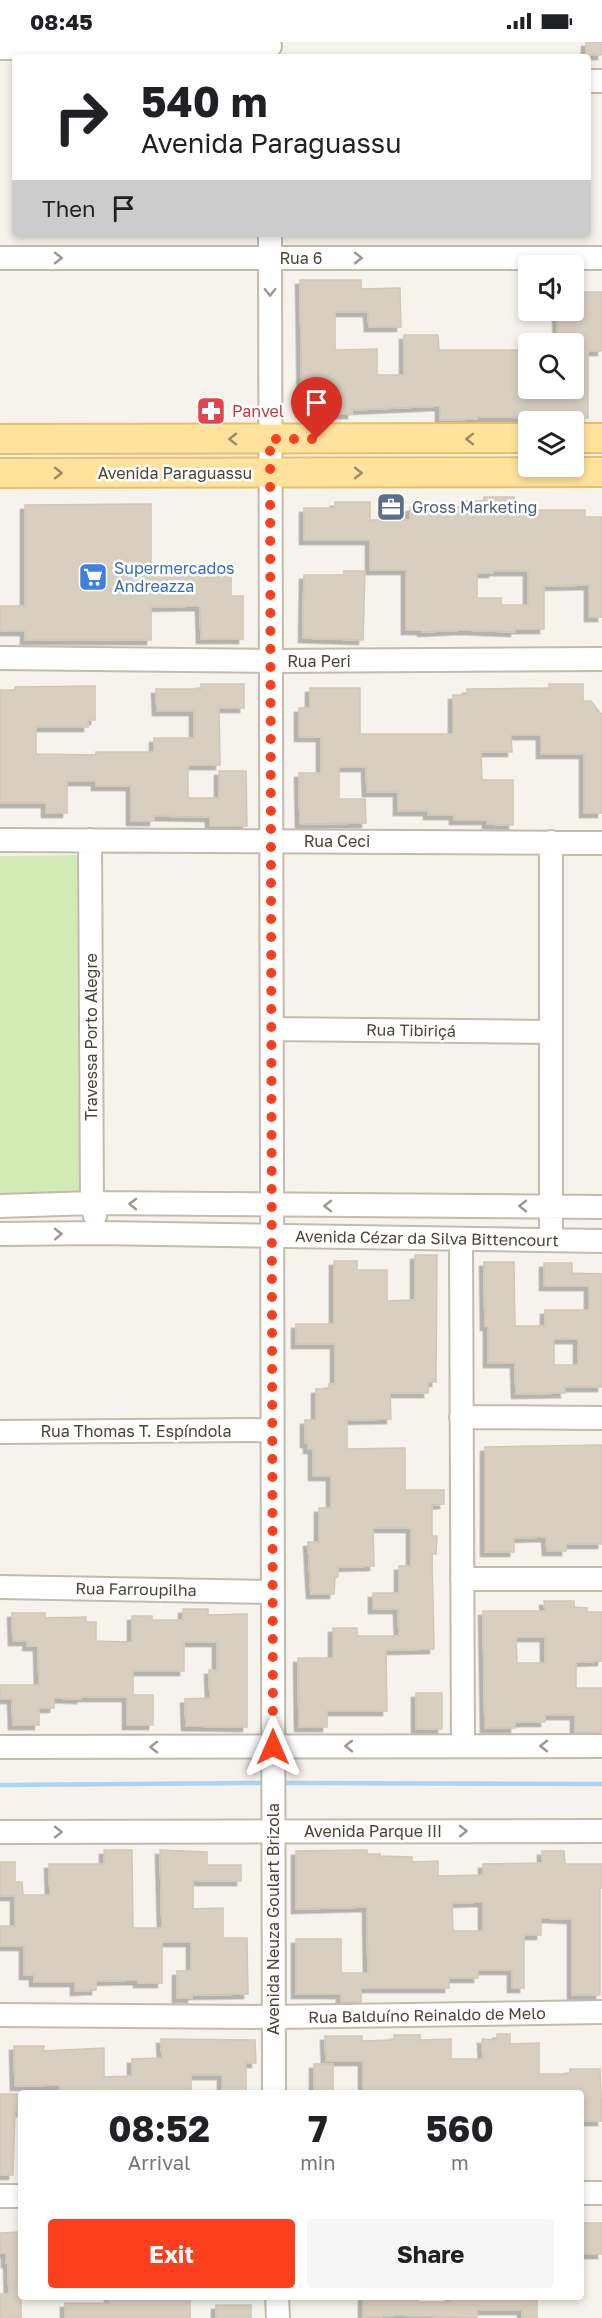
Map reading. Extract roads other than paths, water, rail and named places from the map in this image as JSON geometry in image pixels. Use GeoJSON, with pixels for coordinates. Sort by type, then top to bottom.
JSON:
{"type":"FeatureCollection","features":[{"type":"Feature","properties":{"kind":"main road","name":"Avenida Paraguassu"},"geometry":{"type":"LineString","coordinates":[[0,440],[518,438]]}},
{"type":"Feature","properties":{"kind":"main road"},"geometry":{"type":"LineString","coordinates":[[584,438],[602,438]]}},
{"type":"Feature","properties":{"kind":"main road","name":"Avenida Paraguassu"},"geometry":{"type":"LineString","coordinates":[[0,473],[518,470]]}},
{"type":"Feature","properties":{"kind":"main road","name":"Avenida Paraguassu"},"geometry":{"type":"LineString","coordinates":[[584,470],[602,472]]}},
{"type":"Feature","properties":{"kind":"street"},"geometry":{"type":"LineString","coordinates":[[0,48],[270,48]]}},
{"type":"Feature","properties":{"kind":"street","name":"Avenida Neuza Goulart Brizola"},"geometry":{"type":"LineString","coordinates":[[270,237],[274,2090]]}},
{"type":"Feature","properties":{"kind":"street","name":"Rua 6"},"geometry":{"type":"LineString","coordinates":[[0,258],[602,258]]}},
{"type":"Feature","properties":{"kind":"street","name":"Rua Peri"},"geometry":{"type":"LineString","coordinates":[[0,658],[271,661],[602,659]]}},
{"type":"Feature","properties":{"kind":"street","name":"Rua Ceci"},"geometry":{"type":"LineString","coordinates":[[0,840],[602,843]]}},
{"type":"Feature","properties":{"kind":"street","name":"Travessa Porto Alegre"},"geometry":{"type":"LineString","coordinates":[[90,840],[92,1203],[99,1233]]}},
{"type":"Feature","properties":{"kind":"street"},"geometry":{"type":"LineString","coordinates":[[551,842],[551,1240]]}},
{"type":"Feature","properties":{"kind":"street","name":"Rua Tibiriçá"},"geometry":{"type":"LineString","coordinates":[[272,1029],[551,1032]]}},
{"type":"Feature","properties":{"kind":"street","name":"Avenida Cézar da Silva Bittencourt"},"geometry":{"type":"LineString","coordinates":[[0,1206],[92,1203],[602,1206]]}},
{"type":"Feature","properties":{"kind":"street","name":"Avenida Cézar da Silva Bittencourt"},"geometry":{"type":"LineString","coordinates":[[0,1234],[272,1235],[602,1241]]}},
{"type":"Feature","properties":{"kind":"street"},"geometry":{"type":"LineString","coordinates":[[461,1240],[463,1746]]}},
{"type":"Feature","properties":{"kind":"street"},"geometry":{"type":"LineString","coordinates":[[461,1417],[602,1418]]}},
{"type":"Feature","properties":{"kind":"street","name":"Rua Thomas T. Espíndola"},"geometry":{"type":"LineString","coordinates":[[0,1432],[272,1430]]}},
{"type":"Feature","properties":{"kind":"street"},"geometry":{"type":"LineString","coordinates":[[462,1580],[602,1579]]}},
{"type":"Feature","properties":{"kind":"street","name":"Rua Farroupilha"},"geometry":{"type":"LineString","coordinates":[[0,1587],[273,1592]]}},
{"type":"Feature","properties":{"kind":"street"},"geometry":{"type":"LineString","coordinates":[[0,1747],[602,1746]]}},
{"type":"Feature","properties":{"kind":"street","name":"Avenida Parque III"},"geometry":{"type":"LineString","coordinates":[[0,1832],[602,1831]]}},
{"type":"Feature","properties":{"kind":"street","name":"Rua Balduíno Reinaldo de Melo"},"geometry":{"type":"LineString","coordinates":[[0,2015],[273,2017],[602,2013]]}},
{"type":"Feature","properties":{"kind":"street"},"geometry":{"type":"LineString","coordinates":[[584,2193],[602,2193]]}},
{"type":"Feature","properties":{"kind":"street"},"geometry":{"type":"LineString","coordinates":[[0,2196],[18,2196]]}},
{"type":"Feature","properties":{"kind":"street"},"geometry":{"type":"LineString","coordinates":[[277,2300],[278,2318]]}},
{"type":"Feature","properties":{"kind":"waterway"},"geometry":{"type":"LineString","coordinates":[[0,1785],[260,1783]]}},
{"type":"Feature","properties":{"kind":"waterway"},"geometry":{"type":"LineString","coordinates":[[286,1783],[602,1784]]}},
{"type":"Feature","properties":{"kind":"place","name":"Panvel"},"geometry":{"type":"Point","coordinates":[211,411]}},
{"type":"Feature","properties":{"kind":"place","name":"Gross Marketing"},"geometry":{"type":"Point","coordinates":[391,507]}},
{"type":"Feature","properties":{"kind":"place","name":"Supermercados Andreazza"},"geometry":{"type":"Point","coordinates":[93,577]}}]}
